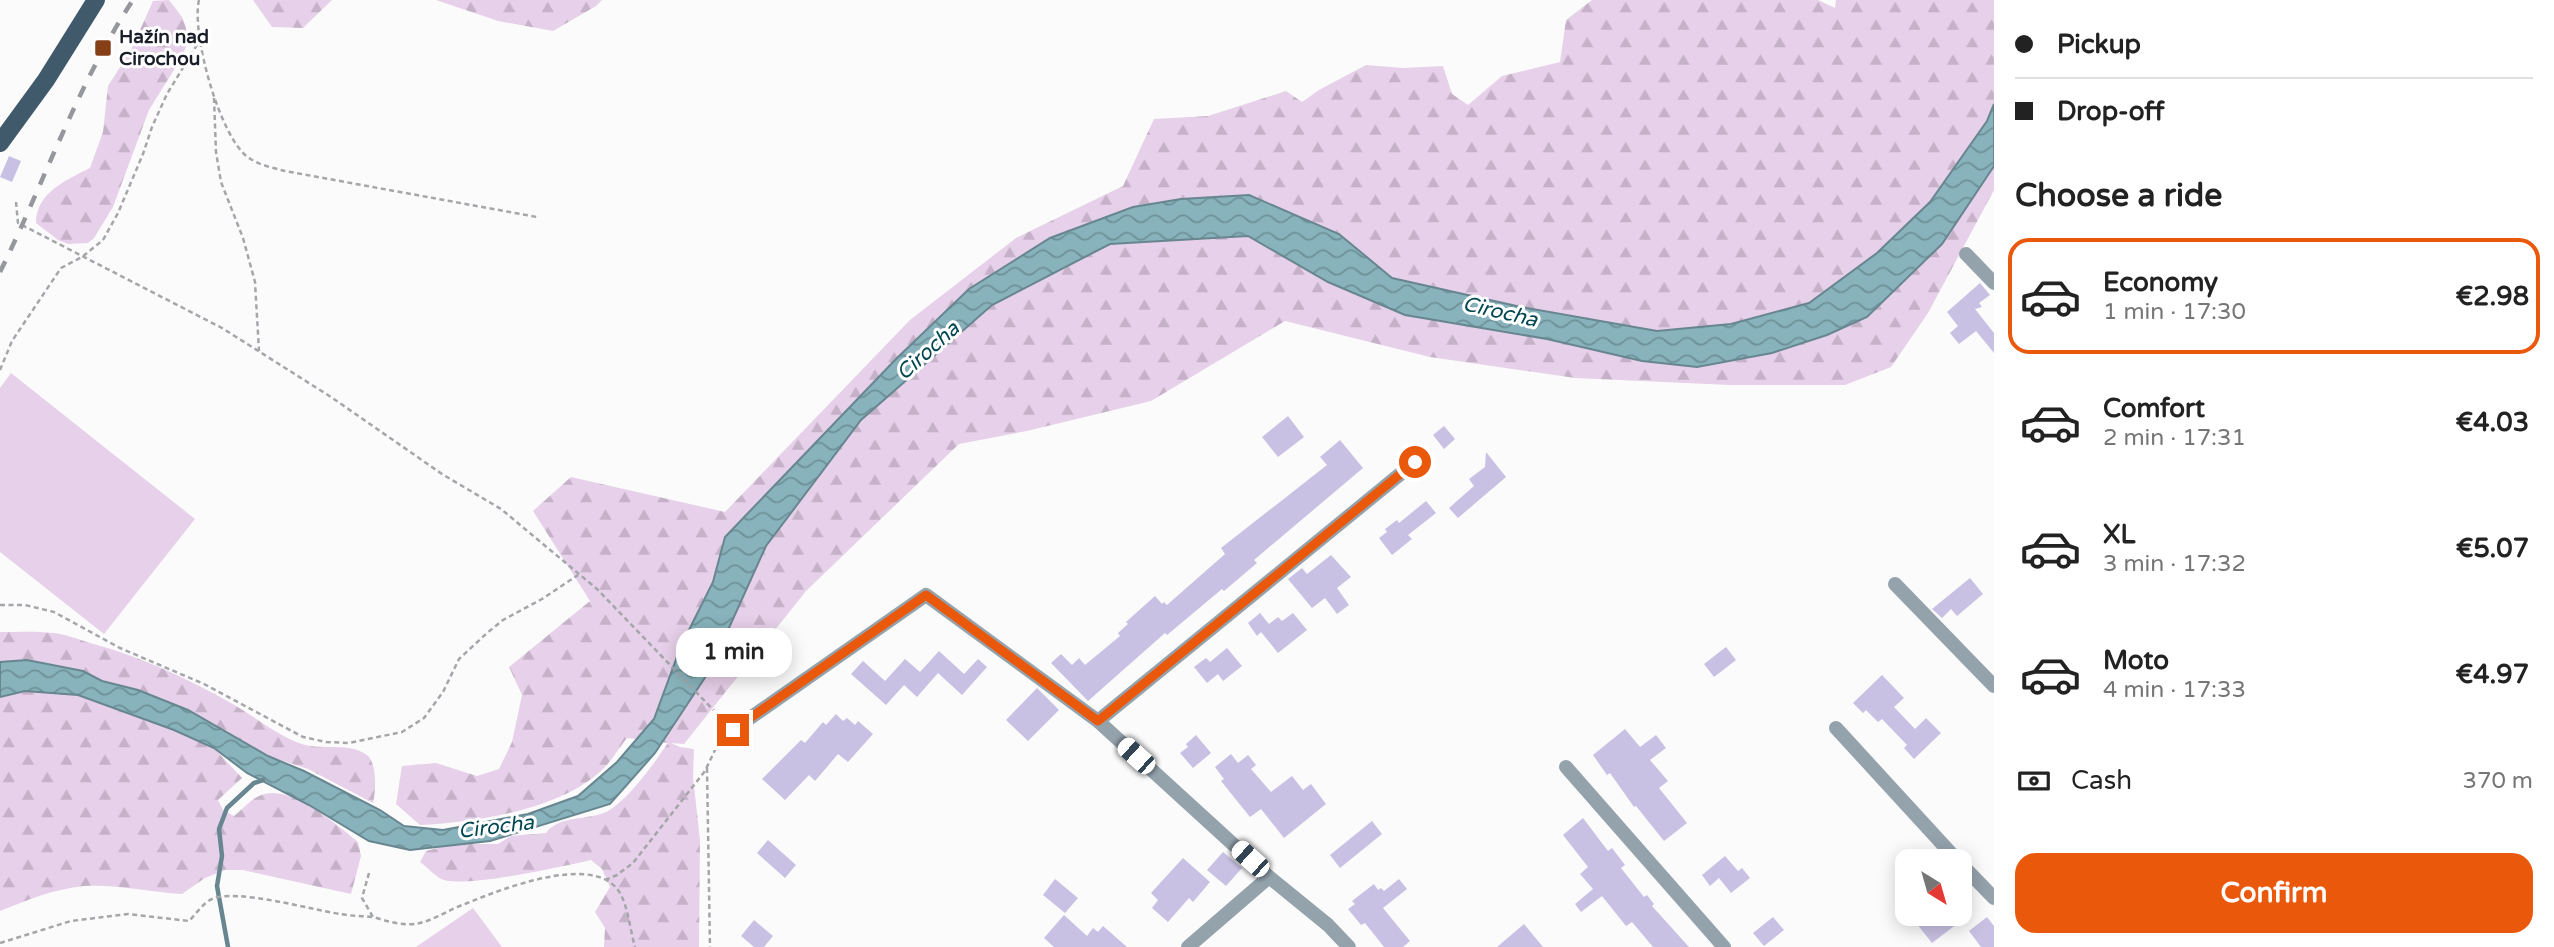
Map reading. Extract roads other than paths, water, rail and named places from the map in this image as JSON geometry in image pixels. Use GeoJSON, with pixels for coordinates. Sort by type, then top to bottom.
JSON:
{"type":"FeatureCollection","features":[{"type":"Feature","properties":{"kind":"main road"},"geometry":{"type":"LineString","coordinates":[[0,143],[46,80],[96,0]]}},
{"type":"Feature","properties":{"kind":"street"},"geometry":{"type":"LineString","coordinates":[[1966,254],[1994,283]]}},
{"type":"Feature","properties":{"kind":"street"},"geometry":{"type":"LineString","coordinates":[[1098,721],[1415,462]]}},
{"type":"Feature","properties":{"kind":"street"},"geometry":{"type":"LineString","coordinates":[[1895,584],[1994,685]]}},
{"type":"Feature","properties":{"kind":"street"},"geometry":{"type":"LineString","coordinates":[[733,730],[926,595],[1098,721],[1269,877],[1328,925],[1349,947]]}},
{"type":"Feature","properties":{"kind":"street"},"geometry":{"type":"LineString","coordinates":[[1836,728],[1947,849]]}},
{"type":"Feature","properties":{"kind":"street"},"geometry":{"type":"LineString","coordinates":[[1566,767],[1724,947]]}},
{"type":"Feature","properties":{"kind":"street"},"geometry":{"type":"LineString","coordinates":[[1972,875],[1994,898]]}},
{"type":"Feature","properties":{"kind":"street"},"geometry":{"type":"LineString","coordinates":[[1188,947],[1269,877]]}},
{"type":"Feature","properties":{"kind":"water","name":"Cirocha"},"geometry":{"type":"Polygon","coordinates":[[[1994,104],[1994,166],[1942,244],[1867,317],[1827,335],[1772,353],[1697,367],[1642,361],[1547,339],[1405,315],[1328,282],[1248,236],[1110,244],[992,305],[861,420],[766,546],[710,670],[655,753],[610,804],[490,841],[410,850],[369,841],[309,805],[247,773],[214,748],[174,730],[78,695],[25,691],[0,697],[0,662],[27,660],[83,671],[102,681],[138,690],[188,710],[268,756],[304,771],[380,810],[404,826],[443,830],[528,814],[578,796],[617,762],[654,719],[681,646],[713,582],[725,537],[896,359],[969,289],[1050,238],[1133,207],[1181,199],[1249,195],[1339,234],[1392,278],[1521,307],[1657,331],[1731,324],[1809,303],[1877,253],[1930,202],[1987,121],[1994,104]]]}},
{"type":"Feature","properties":{"kind":"waterway"},"geometry":{"type":"LineString","coordinates":[[228,947],[217,886],[222,856],[219,829],[227,808],[254,783],[263,780]]}},
{"type":"Feature","properties":{"kind":"railway"},"geometry":{"type":"LineString","coordinates":[[0,272],[78,99],[133,0]]}},
{"type":"Feature","properties":{"kind":"place","name":"Hažín nad Cirochou"},"geometry":{"type":"Point","coordinates":[103,48]}}]}
